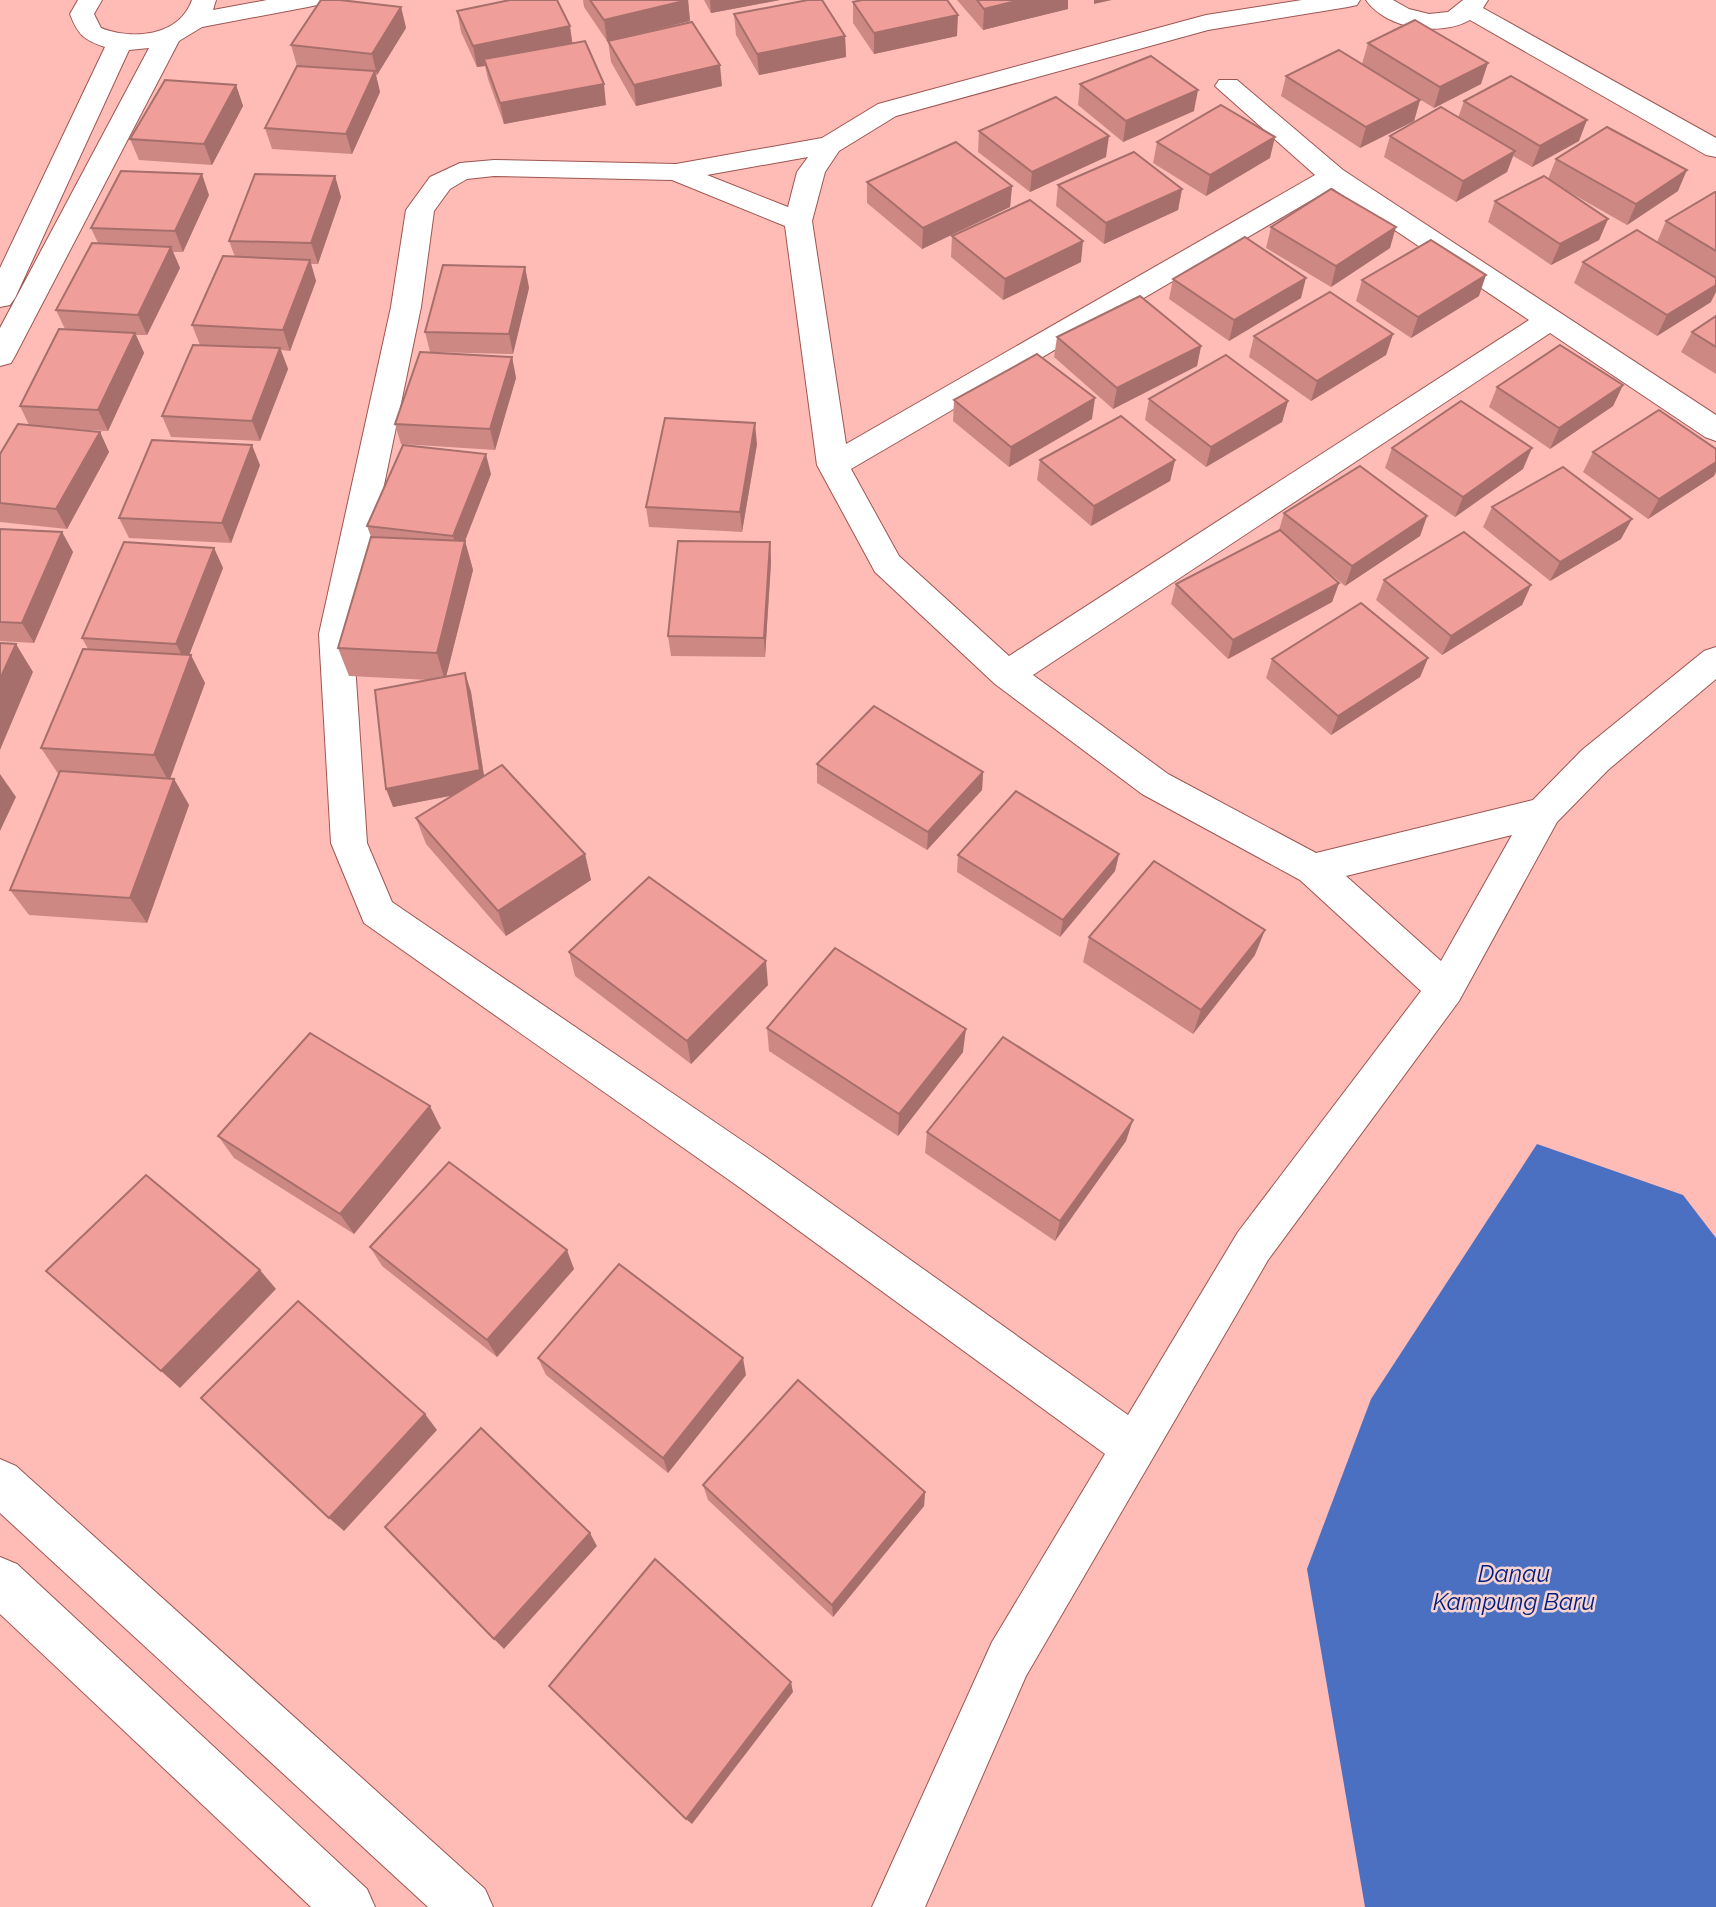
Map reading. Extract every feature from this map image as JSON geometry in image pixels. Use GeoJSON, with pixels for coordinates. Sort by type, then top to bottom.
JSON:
{"type":"FeatureCollection","features":[{"type":"Feature","properties":{"kind":"street"},"geometry":{"type":"LineString","coordinates":[[57,0],[86,7],[90,33],[120,43],[168,37]]}},
{"type":"Feature","properties":{"kind":"street"},"geometry":{"type":"LineString","coordinates":[[0,356],[168,37],[200,10],[308,0]]}},
{"type":"Feature","properties":{"kind":"street"},"geometry":{"type":"LineString","coordinates":[[1134,1447],[754,1173],[377,912],[349,843],[336,634],[406,307],[420,211],[440,183],[460,171],[494,168],[676,172],[830,145],[887,110],[901,106],[1206,23],[1348,0]]}},
{"type":"Feature","properties":{"kind":"street"},"geometry":{"type":"LineString","coordinates":[[1378,0],[1386,8],[1406,18],[1431,22],[1454,19],[1473,5],[1556,61],[1716,149]]}},
{"type":"Feature","properties":{"kind":"street"},"geometry":{"type":"LineString","coordinates":[[0,298],[120,43]]}},
{"type":"Feature","properties":{"kind":"street"},"geometry":{"type":"LineString","coordinates":[[1228,86],[1333,176],[1716,430]]}},
{"type":"Feature","properties":{"kind":"street"},"geometry":{"type":"LineString","coordinates":[[830,145],[811,172],[798,220],[833,464],[887,565],[1006,675],[1155,784],[1313,869],[1445,989]]}},
{"type":"Feature","properties":{"kind":"street"},"geometry":{"type":"LineString","coordinates":[[676,172],[798,220]]}},
{"type":"Feature","properties":{"kind":"street"},"geometry":{"type":"LineString","coordinates":[[833,464],[1333,176]]}},
{"type":"Feature","properties":{"kind":"street"},"geometry":{"type":"LineString","coordinates":[[1006,675],[1551,319]]}},
{"type":"Feature","properties":{"kind":"street"},"geometry":{"type":"LineString","coordinates":[[898,1907],[1009,1659],[1253,1245],[1445,989],[1544,812],[1595,760],[1716,660]]}},
{"type":"Feature","properties":{"kind":"street"},"geometry":{"type":"LineString","coordinates":[[1313,869],[1544,812]]}},
{"type":"Feature","properties":{"kind":"street"},"geometry":{"type":"LineString","coordinates":[[0,1482],[467,1907]]}},
{"type":"Feature","properties":{"kind":"street"},"geometry":{"type":"LineString","coordinates":[[0,1581],[349,1907]]}},
{"type":"Feature","properties":{"kind":"water","name":"Danau Kampung Baru"},"geometry":{"type":"Polygon","coordinates":[[[1537,1144],[1683,1195],[1716,1238],[1716,1907],[1365,1907],[1307,1569],[1371,1399],[1537,1144]]]}},
{"type":"Feature","properties":{"kind":"building"},"geometry":{"type":"Polygon","coordinates":[[[321,0],[401,7],[372,54],[291,45],[321,0]]]}},
{"type":"Feature","properties":{"kind":"building"},"geometry":{"type":"Polygon","coordinates":[[[510,0],[557,0],[570,26],[473,46],[457,11],[510,0]]]}},
{"type":"Feature","properties":{"kind":"building"},"geometry":{"type":"Polygon","coordinates":[[[590,0],[688,0],[604,20],[590,0]]]}},
{"type":"Feature","properties":{"kind":"building"},"geometry":{"type":"Polygon","coordinates":[[[808,0],[822,0],[845,36],[757,54],[734,14],[808,0]]]}},
{"type":"Feature","properties":{"kind":"building"},"geometry":{"type":"Polygon","coordinates":[[[947,0],[958,15],[874,33],[853,2],[947,0]]]}},
{"type":"Feature","properties":{"kind":"building"},"geometry":{"type":"Polygon","coordinates":[[[977,0],[1020,0],[984,9],[977,0]]]}},
{"type":"Feature","properties":{"kind":"building"},"geometry":{"type":"Polygon","coordinates":[[[1415,20],[1488,63],[1440,87],[1368,43],[1415,20]]]}},
{"type":"Feature","properties":{"kind":"building"},"geometry":{"type":"Polygon","coordinates":[[[692,22],[720,65],[634,85],[608,41],[692,22]]]}},
{"type":"Feature","properties":{"kind":"building"},"geometry":{"type":"Polygon","coordinates":[[[585,41],[604,84],[500,103],[484,59],[585,41]]]}},
{"type":"Feature","properties":{"kind":"building"},"geometry":{"type":"Polygon","coordinates":[[[1339,50],[1420,100],[1366,127],[1286,76],[1339,50]]]}},
{"type":"Feature","properties":{"kind":"building"},"geometry":{"type":"Polygon","coordinates":[[[1151,56],[1198,90],[1126,121],[1080,84],[1151,56]]]}},
{"type":"Feature","properties":{"kind":"building"},"geometry":{"type":"Polygon","coordinates":[[[297,66],[375,71],[346,134],[265,128],[297,66]]]}},
{"type":"Feature","properties":{"kind":"building"},"geometry":{"type":"Polygon","coordinates":[[[1511,76],[1587,120],[1540,146],[1464,101],[1511,76]]]}},
{"type":"Feature","properties":{"kind":"building"},"geometry":{"type":"Polygon","coordinates":[[[165,80],[236,85],[204,144],[130,139],[165,80]]]}},
{"type":"Feature","properties":{"kind":"building"},"geometry":{"type":"Polygon","coordinates":[[[1056,97],[1109,136],[1032,172],[979,131],[1056,97]]]}},
{"type":"Feature","properties":{"kind":"building"},"geometry":{"type":"Polygon","coordinates":[[[1221,105],[1275,137],[1210,175],[1157,142],[1221,105]]]}},
{"type":"Feature","properties":{"kind":"building"},"geometry":{"type":"Polygon","coordinates":[[[1441,107],[1515,151],[1463,181],[1390,136],[1441,107]]]}},
{"type":"Feature","properties":{"kind":"building"},"geometry":{"type":"Polygon","coordinates":[[[1607,127],[1687,170],[1636,204],[1556,159],[1607,127]]]}},
{"type":"Feature","properties":{"kind":"building"},"geometry":{"type":"Polygon","coordinates":[[[956,142],[1012,186],[923,228],[867,182],[956,142]]]}},
{"type":"Feature","properties":{"kind":"building"},"geometry":{"type":"Polygon","coordinates":[[[1134,152],[1182,189],[1106,223],[1058,185],[1134,152]]]}},
{"type":"Feature","properties":{"kind":"building"},"geometry":{"type":"Polygon","coordinates":[[[121,171],[202,174],[175,231],[91,228],[121,171]]]}},
{"type":"Feature","properties":{"kind":"building"},"geometry":{"type":"Polygon","coordinates":[[[255,174],[335,176],[311,243],[229,241],[255,174]]]}},
{"type":"Feature","properties":{"kind":"building"},"geometry":{"type":"Polygon","coordinates":[[[1544,176],[1608,219],[1560,244],[1495,201],[1544,176]]]}},
{"type":"Feature","properties":{"kind":"building"},"geometry":{"type":"Polygon","coordinates":[[[1331,189],[1396,227],[1336,266],[1271,227],[1331,189]]]}},
{"type":"Feature","properties":{"kind":"building"},"geometry":{"type":"Polygon","coordinates":[[[1716,192],[1716,251],[1666,221],[1716,192]]]}},
{"type":"Feature","properties":{"kind":"building"},"geometry":{"type":"Polygon","coordinates":[[[1030,200],[1083,241],[1005,279],[952,236],[1030,200]]]}},
{"type":"Feature","properties":{"kind":"building"},"geometry":{"type":"Polygon","coordinates":[[[1637,230],[1716,278],[1716,285],[1667,315],[1583,262],[1637,230]]]}},
{"type":"Feature","properties":{"kind":"building"},"geometry":{"type":"Polygon","coordinates":[[[1245,237],[1306,278],[1234,320],[1173,279],[1245,237]]]}},
{"type":"Feature","properties":{"kind":"building"},"geometry":{"type":"Polygon","coordinates":[[[1431,240],[1486,275],[1418,317],[1362,280],[1431,240]]]}},
{"type":"Feature","properties":{"kind":"building"},"geometry":{"type":"Polygon","coordinates":[[[92,243],[171,247],[138,315],[56,310],[92,243]]]}},
{"type":"Feature","properties":{"kind":"building"},"geometry":{"type":"Polygon","coordinates":[[[223,256],[310,260],[283,330],[192,325],[223,256]]]}},
{"type":"Feature","properties":{"kind":"building"},"geometry":{"type":"Polygon","coordinates":[[[443,265],[525,267],[509,334],[425,332],[443,265]]]}},
{"type":"Feature","properties":{"kind":"building"},"geometry":{"type":"Polygon","coordinates":[[[1330,292],[1393,334],[1317,381],[1254,336],[1330,292]]]}},
{"type":"Feature","properties":{"kind":"building"},"geometry":{"type":"Polygon","coordinates":[[[1140,296],[1201,346],[1117,388],[1057,337],[1140,296]]]}},
{"type":"Feature","properties":{"kind":"building"},"geometry":{"type":"Polygon","coordinates":[[[1716,316],[1716,347],[1692,332],[1716,316]]]}},
{"type":"Feature","properties":{"kind":"building"},"geometry":{"type":"Polygon","coordinates":[[[59,329],[135,333],[98,410],[20,406],[59,329]]]}},
{"type":"Feature","properties":{"kind":"building"},"geometry":{"type":"Polygon","coordinates":[[[193,345],[280,348],[252,421],[162,416],[193,345]]]}},
{"type":"Feature","properties":{"kind":"building"},"geometry":{"type":"Polygon","coordinates":[[[1560,345],[1623,385],[1559,428],[1497,387],[1560,345]]]}},
{"type":"Feature","properties":{"kind":"building"},"geometry":{"type":"Polygon","coordinates":[[[420,352],[512,357],[490,429],[395,424],[420,352]]]}},
{"type":"Feature","properties":{"kind":"building"},"geometry":{"type":"Polygon","coordinates":[[[1037,354],[1095,398],[1011,447],[954,400],[1037,354]]]}},
{"type":"Feature","properties":{"kind":"building"},"geometry":{"type":"Polygon","coordinates":[[[1226,355],[1288,401],[1211,447],[1149,399],[1226,355]]]}},
{"type":"Feature","properties":{"kind":"building"},"geometry":{"type":"Polygon","coordinates":[[[1461,401],[1532,448],[1463,497],[1392,448],[1461,401]]]}},
{"type":"Feature","properties":{"kind":"building"},"geometry":{"type":"Polygon","coordinates":[[[1659,410],[1716,449],[1716,462],[1659,499],[1593,452],[1659,410]]]}},
{"type":"Feature","properties":{"kind":"building"},"geometry":{"type":"Polygon","coordinates":[[[1121,416],[1175,460],[1094,506],[1040,460],[1121,416]]]}},
{"type":"Feature","properties":{"kind":"building"},"geometry":{"type":"Polygon","coordinates":[[[665,418],[755,423],[740,512],[646,507],[665,418]]]}},
{"type":"Feature","properties":{"kind":"building"},"geometry":{"type":"Polygon","coordinates":[[[18,424],[100,432],[56,509],[0,503],[0,454],[18,424]]]}},
{"type":"Feature","properties":{"kind":"building"},"geometry":{"type":"Polygon","coordinates":[[[152,440],[252,445],[222,523],[119,518],[152,440]]]}},
{"type":"Feature","properties":{"kind":"building"},"geometry":{"type":"Polygon","coordinates":[[[403,445],[486,454],[453,536],[367,526],[403,445]]]}},
{"type":"Feature","properties":{"kind":"building"},"geometry":{"type":"Polygon","coordinates":[[[1360,466],[1427,516],[1352,566],[1284,513],[1360,466]]]}},
{"type":"Feature","properties":{"kind":"building"},"geometry":{"type":"Polygon","coordinates":[[[1563,467],[1632,519],[1560,562],[1492,507],[1563,467]]]}},
{"type":"Feature","properties":{"kind":"building"},"geometry":{"type":"Polygon","coordinates":[[[0,529],[62,532],[22,623],[0,622],[0,529]]]}},
{"type":"Feature","properties":{"kind":"building"},"geometry":{"type":"Polygon","coordinates":[[[1280,530],[1339,583],[1233,640],[1176,584],[1280,530]]]}},
{"type":"Feature","properties":{"kind":"building"},"geometry":{"type":"Polygon","coordinates":[[[1464,532],[1531,585],[1451,636],[1384,580],[1464,532]]]}},
{"type":"Feature","properties":{"kind":"building"},"geometry":{"type":"Polygon","coordinates":[[[371,537],[465,541],[437,653],[338,648],[371,537]]]}},
{"type":"Feature","properties":{"kind":"building"},"geometry":{"type":"Polygon","coordinates":[[[678,541],[770,542],[764,638],[668,636],[678,541]]]}},
{"type":"Feature","properties":{"kind":"building"},"geometry":{"type":"Polygon","coordinates":[[[124,542],[214,548],[176,644],[82,638],[124,542]]]}},
{"type":"Feature","properties":{"kind":"building"},"geometry":{"type":"Polygon","coordinates":[[[1361,603],[1428,658],[1338,716],[1272,659],[1361,603]]]}},
{"type":"Feature","properties":{"kind":"building"},"geometry":{"type":"Polygon","coordinates":[[[0,643],[16,644],[0,679],[0,643]]]}},
{"type":"Feature","properties":{"kind":"building"},"geometry":{"type":"Polygon","coordinates":[[[83,649],[191,655],[154,755],[41,748],[83,649]]]}},
{"type":"Feature","properties":{"kind":"building"},"geometry":{"type":"Polygon","coordinates":[[[465,673],[480,770],[386,789],[375,690],[465,673]]]}},
{"type":"Feature","properties":{"kind":"building"},"geometry":{"type":"Polygon","coordinates":[[[874,706],[983,772],[928,832],[817,764],[874,706]]]}},
{"type":"Feature","properties":{"kind":"building"},"geometry":{"type":"Polygon","coordinates":[[[502,765],[585,854],[498,911],[416,818],[502,765]]]}},
{"type":"Feature","properties":{"kind":"building"},"geometry":{"type":"Polygon","coordinates":[[[60,771],[174,779],[130,898],[10,890],[60,771]]]}},
{"type":"Feature","properties":{"kind":"building"},"geometry":{"type":"Polygon","coordinates":[[[1016,791],[1119,854],[1063,920],[958,855],[1016,791]]]}},
{"type":"Feature","properties":{"kind":"building"},"geometry":{"type":"Polygon","coordinates":[[[1154,861],[1265,930],[1201,1010],[1089,937],[1154,861]]]}},
{"type":"Feature","properties":{"kind":"building"},"geometry":{"type":"Polygon","coordinates":[[[649,877],[766,961],[687,1041],[569,952],[649,877]]]}},
{"type":"Feature","properties":{"kind":"building"},"geometry":{"type":"Polygon","coordinates":[[[835,948],[966,1029],[899,1114],[767,1028],[835,948]]]}},
{"type":"Feature","properties":{"kind":"building"},"geometry":{"type":"Polygon","coordinates":[[[310,1033],[430,1106],[340,1214],[218,1136],[310,1033]]]}},
{"type":"Feature","properties":{"kind":"building"},"geometry":{"type":"Polygon","coordinates":[[[1003,1037],[1133,1120],[1060,1221],[927,1132],[1003,1037]]]}},
{"type":"Feature","properties":{"kind":"building"},"geometry":{"type":"Polygon","coordinates":[[[449,1162],[567,1250],[487,1340],[370,1247],[449,1162]]]}},
{"type":"Feature","properties":{"kind":"building"},"geometry":{"type":"Polygon","coordinates":[[[146,1175],[260,1270],[161,1371],[46,1271],[146,1175]]]}},
{"type":"Feature","properties":{"kind":"building"},"geometry":{"type":"Polygon","coordinates":[[[619,1264],[743,1358],[663,1458],[538,1358],[619,1264]]]}},
{"type":"Feature","properties":{"kind":"building"},"geometry":{"type":"Polygon","coordinates":[[[298,1301],[425,1414],[329,1518],[201,1398],[298,1301]]]}},
{"type":"Feature","properties":{"kind":"building"},"geometry":{"type":"Polygon","coordinates":[[[798,1380],[925,1492],[832,1605],[703,1485],[798,1380]]]}},
{"type":"Feature","properties":{"kind":"building"},"geometry":{"type":"Polygon","coordinates":[[[481,1428],[590,1533],[494,1639],[385,1527],[481,1428]]]}},
{"type":"Feature","properties":{"kind":"building"},"geometry":{"type":"Polygon","coordinates":[[[655,1559],[791,1682],[686,1819],[549,1686],[655,1559]]]}}]}
